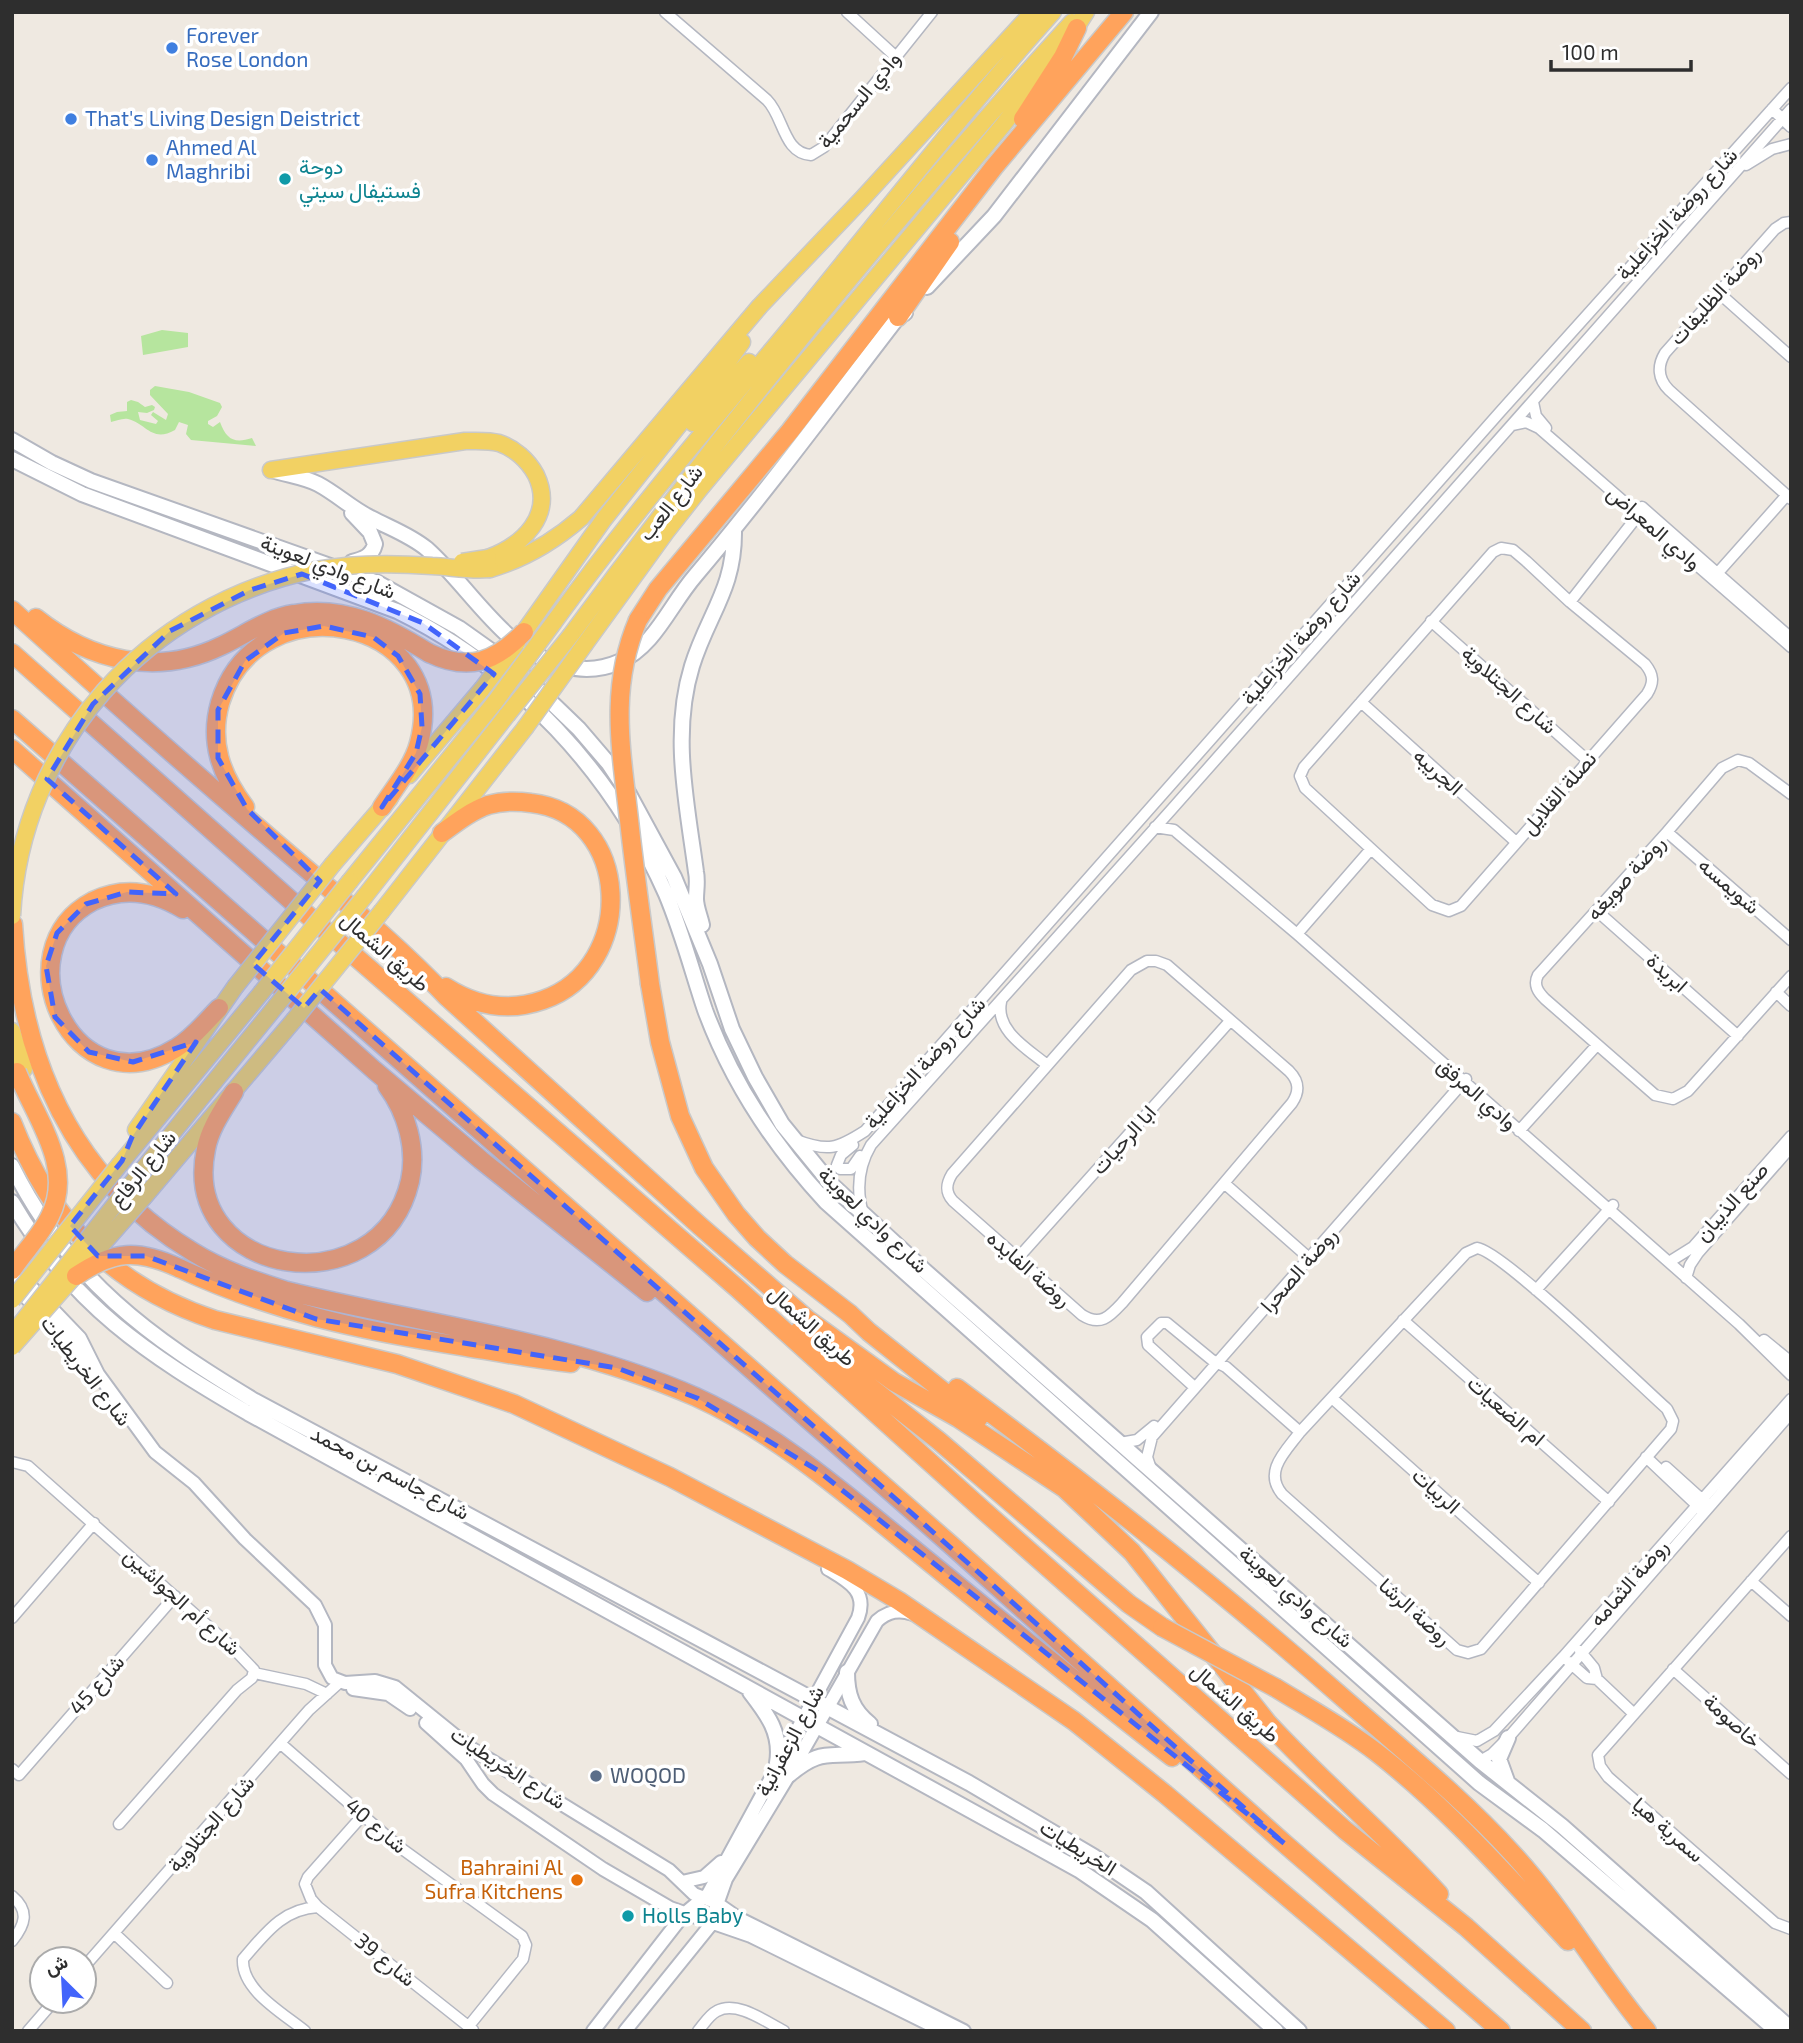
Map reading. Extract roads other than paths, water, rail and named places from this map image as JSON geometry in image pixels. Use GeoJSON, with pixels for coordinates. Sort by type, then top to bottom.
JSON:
{"type":"FeatureCollection","features":[{"type":"Feature","properties":{"kind":"highway"},"geometry":{"type":"LineString","coordinates":[[1124,12],[994,167],[850,355],[658,589],[638,620],[627,644],[622,665],[619,723],[650,984],[669,1080],[680,1116],[704,1168],[736,1214],[757,1238],[810,1284],[916,1357],[1036,1447],[1202,1578],[1405,1752],[1514,1855],[1647,2031]]}},
{"type":"Feature","properties":{"kind":"highway"},"geometry":{"type":"LineString","coordinates":[[994,167],[1063,57],[1081,17]]}},
{"type":"Feature","properties":{"kind":"highway"},"geometry":{"type":"LineString","coordinates":[[898,317],[1001,170],[1017,141]]}},
{"type":"Feature","properties":{"kind":"highway"},"geometry":{"type":"LineString","coordinates":[[12,600],[77,646],[97,654],[134,662],[156,663],[188,658],[223,645],[270,621],[293,614],[313,612],[339,613],[365,619],[394,631],[429,653],[455,663],[486,660],[507,648],[524,632]]}},
{"type":"Feature","properties":{"kind":"highway"},"geometry":{"type":"LineString","coordinates":[[12,610],[120,708],[423,972],[609,1144],[807,1319],[894,1382],[958,1418],[1070,1492]]}},
{"type":"Feature","properties":{"kind":"highway"},"geometry":{"type":"LineString","coordinates":[[277,844],[247,809],[228,781],[218,758],[216,734],[222,697],[236,671],[255,651],[284,633],[324,626],[357,630],[387,646],[409,670],[416,683],[422,707],[420,741],[411,762],[382,807]]}},
{"type":"Feature","properties":{"kind":"highway","name":"طريق الشمال"},"geometry":{"type":"LineString","coordinates":[[12,653],[296,905],[753,1303],[982,1510],[1345,1830],[1466,1927],[1582,2031]]}},
{"type":"Feature","properties":{"kind":"highway"},"geometry":{"type":"LineString","coordinates":[[12,719],[1501,2031]]}},
{"type":"Feature","properties":{"kind":"highway"},"geometry":{"type":"LineString","coordinates":[[12,749],[374,1070],[481,1160],[636,1284],[698,1323]]}},
{"type":"Feature","properties":{"kind":"highway"},"geometry":{"type":"LineString","coordinates":[[423,972],[476,1002],[506,1006],[537,1002],[565,990],[587,969],[603,944],[611,915],[610,888],[604,864],[591,838],[567,816],[538,804],[500,803],[475,811],[442,832]]}},
{"type":"Feature","properties":{"kind":"highway"},"geometry":{"type":"LineString","coordinates":[[213,927],[172,902],[154,895],[127,892],[100,897],[74,913],[57,933],[50,950],[46,981],[51,1006],[68,1035],[89,1052],[118,1061],[147,1060],[175,1049],[189,1039],[219,1008]]}},
{"type":"Feature","properties":{"kind":"highway"},"geometry":{"type":"LineString","coordinates":[[13,925],[17,976],[27,1029],[45,1081],[59,1111],[115,1189],[171,1237],[218,1265],[251,1280],[287,1291],[550,1348],[617,1368],[698,1398],[747,1423],[797,1455],[1100,1702],[1286,1844]]}},
{"type":"Feature","properties":{"kind":"highway"},"geometry":{"type":"LineString","coordinates":[[12,1268],[49,1219],[57,1199],[59,1180],[52,1151],[18,1067]]}},
{"type":"Feature","properties":{"kind":"highway"},"geometry":{"type":"LineString","coordinates":[[234,1093],[210,1135],[204,1159],[206,1190],[218,1219],[237,1240],[262,1255],[292,1264],[326,1262],[355,1252],[375,1239],[396,1214],[408,1188],[413,1162],[410,1135],[390,1091],[374,1070]]}},
{"type":"Feature","properties":{"kind":"highway"},"geometry":{"type":"LineString","coordinates":[[12,1122],[28,1159],[65,1221],[98,1256],[143,1289],[180,1308],[215,1320],[397,1364],[514,1404],[596,1441],[848,1570],[1074,1721],[1446,2031]]}},
{"type":"Feature","properties":{"kind":"highway"},"geometry":{"type":"LineString","coordinates":[[76,1276],[93,1265],[118,1255],[146,1256],[274,1307],[353,1327],[518,1356],[617,1368]]}},
{"type":"Feature","properties":{"kind":"highway"},"geometry":{"type":"LineString","coordinates":[[753,1303],[802,1333],[831,1355],[996,1488],[1129,1604],[1162,1626],[1276,1689],[1376,1752],[1420,1788],[1476,1843],[1616,1992]]}},
{"type":"Feature","properties":{"kind":"highway"},"geometry":{"type":"LineString","coordinates":[[850,1314],[1070,1492],[1132,1552],[1274,1730],[1413,1866],[1466,1927]]}},
{"type":"Feature","properties":{"kind":"main road"},"geometry":{"type":"LineString","coordinates":[[13,925],[15,887],[27,830],[52,767],[93,704],[149,646],[205,610],[276,580],[315,570],[355,565],[439,566],[473,571],[534,552],[558,538],[581,518],[760,306],[1033,12]]}},
{"type":"Feature","properties":{"kind":"main road","name":"شارع العب"},"geometry":{"type":"LineString","coordinates":[[261,993],[495,702],[614,541],[942,140],[1054,12]]}},
{"type":"Feature","properties":{"kind":"main road"},"geometry":{"type":"LineString","coordinates":[[271,470],[315,482],[369,517],[410,537],[426,549],[492,619],[526,649],[558,664],[584,669],[616,664],[640,649],[659,627],[682,592],[734,530],[898,317],[909,310],[943,269],[994,216],[1151,12]]}},
{"type":"Feature","properties":{"kind":"main road"},"geometry":{"type":"LineString","coordinates":[[12,1347],[234,1093],[382,911],[525,727],[578,640],[1003,125],[1081,17]]}},
{"type":"Feature","properties":{"kind":"main road"},"geometry":{"type":"LineString","coordinates":[[121,1162],[132,1137],[219,1008],[333,864],[482,689],[597,527],[729,360],[760,306]]}},
{"type":"Feature","properties":{"kind":"main road"},"geometry":{"type":"LineString","coordinates":[[652,458],[668,449],[762,348],[806,309]]}},
{"type":"Feature","properties":{"kind":"main road","name":"شارع وادي لعوينة"},"geometry":{"type":"LineString","coordinates":[[12,440],[91,481],[378,583],[459,628],[524,676],[579,729],[609,764],[658,844],[710,964],[732,1029],[744,1055],[769,1104],[792,1138],[831,1184],[1480,1761],[1557,1821],[1791,2029]]}},
{"type":"Feature","properties":{"kind":"main road"},"geometry":{"type":"LineString","coordinates":[[271,470],[466,441],[498,443],[527,462],[542,491],[542,506],[538,518],[525,537],[489,564]]}},
{"type":"Feature","properties":{"kind":"main road","name":"شارع وادي لعوينة"},"geometry":{"type":"LineString","coordinates":[[12,459],[82,494],[397,611],[466,651],[544,714],[580,753],[614,800],[655,872],[683,939],[705,1009],[725,1058],[757,1116],[800,1174],[843,1219],[1496,1798],[1543,1830],[1777,2031]]}},
{"type":"Feature","properties":{"kind":"main road"},"geometry":{"type":"LineString","coordinates":[[326,563],[362,559],[371,554],[375,544],[365,526],[339,499]]}},
{"type":"Feature","properties":{"kind":"main road"},"geometry":{"type":"LineString","coordinates":[[710,964],[696,901],[697,874],[688,824],[682,726],[685,695],[693,664],[729,579],[734,530]]}},
{"type":"Feature","properties":{"kind":"main road","name":"شارع الرفاع"},"geometry":{"type":"LineString","coordinates":[[12,1335],[507,715],[578,640]]}},
{"type":"Feature","properties":{"kind":"main road","name":"شارع الرفاع"},"geometry":{"type":"LineString","coordinates":[[12,1300],[121,1162],[261,993]]}},
{"type":"Feature","properties":{"kind":"main road"},"geometry":{"type":"LineString","coordinates":[[12,1031],[18,1067],[59,1149],[66,1182],[61,1211],[56,1221],[12,1276]]}},
{"type":"Feature","properties":{"kind":"main road","name":"شارع جاسم بن محمد"},"geometry":{"type":"LineString","coordinates":[[12,1166],[41,1217],[78,1266],[136,1322],[186,1358],[255,1401],[827,1707]]}},
{"type":"Feature","properties":{"kind":"main road","name":"شارع جاسم بن محمد"},"geometry":{"type":"LineString","coordinates":[[12,1202],[42,1247],[78,1291],[121,1331],[172,1369],[817,1726]]}},
{"type":"Feature","properties":{"kind":"main road"},"geometry":{"type":"LineString","coordinates":[[1331,1651],[1348,1662],[1462,1757],[1480,1761]]}},
{"type":"Feature","properties":{"kind":"main road"},"geometry":{"type":"LineString","coordinates":[[847,1672],[848,1694],[856,1711],[896,1744]]}},
{"type":"Feature","properties":{"kind":"main road"},"geometry":{"type":"LineString","coordinates":[[748,1688],[776,1731],[777,1763]]}},
{"type":"Feature","properties":{"kind":"main road","name":"الخريطيات"},"geometry":{"type":"LineString","coordinates":[[827,1707],[1043,1825],[1128,1879],[1163,1906],[1299,2031]]}},
{"type":"Feature","properties":{"kind":"main road","name":"الخريطيات"},"geometry":{"type":"LineString","coordinates":[[817,1726],[1052,1854],[1116,1894],[1152,1920],[1276,2031]]}},
{"type":"Feature","properties":{"kind":"main road"},"geometry":{"type":"LineString","coordinates":[[1508,1738],[1499,1759],[1509,1785]]}},
{"type":"Feature","properties":{"kind":"main road"},"geometry":{"type":"LineString","coordinates":[[789,1775],[808,1760],[820,1755],[866,1753]]}},
{"type":"Feature","properties":{"kind":"street","name":"وادي السحمية"},"geometry":{"type":"LineString","coordinates":[[664,12],[767,100],[792,146],[804,155],[815,154],[824,147],[932,12]]}},
{"type":"Feature","properties":{"kind":"street"},"geometry":{"type":"LineString","coordinates":[[847,12],[895,56]]}},
{"type":"Feature","properties":{"kind":"street","name":"شارع روضة الخزاعلية"},"geometry":{"type":"LineString","coordinates":[[792,1138],[816,1147],[830,1148],[844,1144],[864,1131],[1500,412],[1791,88]]}},
{"type":"Feature","properties":{"kind":"street"},"geometry":{"type":"LineString","coordinates":[[1775,105],[1788,113],[1791,127]]}},
{"type":"Feature","properties":{"kind":"street","name":"شارع روضة الخزاعلية"},"geometry":{"type":"LineString","coordinates":[[863,1214],[859,1197],[860,1170],[877,1138],[1788,113]]}},
{"type":"Feature","properties":{"kind":"street"},"geometry":{"type":"LineString","coordinates":[[1734,173],[1766,152],[1791,144]]}},
{"type":"Feature","properties":{"kind":"street","name":"روضة الظليفات"},"geometry":{"type":"LineString","coordinates":[[1715,576],[1789,497],[1669,390],[1661,379],[1659,365],[1665,353],[1775,229],[1791,222]]}},
{"type":"Feature","properties":{"kind":"street"},"geometry":{"type":"LineString","coordinates":[[1719,293],[1791,357]]}},
{"type":"Feature","properties":{"kind":"street","name":"وادي المعراض"},"geometry":{"type":"LineString","coordinates":[[1533,402],[1536,416],[1543,425],[1715,576],[1791,647]]}},
{"type":"Feature","properties":{"kind":"street","name":"وادي المعراض"},"geometry":{"type":"LineString","coordinates":[[1513,425],[1521,421],[1535,425],[1642,511]]}},
{"type":"Feature","properties":{"kind":"street"},"geometry":{"type":"LineString","coordinates":[[1570,602],[1642,511]]}},
{"type":"Feature","properties":{"kind":"street","name":"نصلة القلايل"},"geometry":{"type":"LineString","coordinates":[[1505,548],[1513,550],[1570,602],[1645,664],[1653,678],[1647,694],[1461,906],[1449,911],[1432,905],[1305,788],[1300,776],[1304,767],[1493,552],[1505,548]]}},
{"type":"Feature","properties":{"kind":"street","name":"وادي المعراض"},"geometry":{"type":"LineString","coordinates":[[1715,576],[1791,638]]}},
{"type":"Feature","properties":{"kind":"street","name":"شارع الجتلاوية"},"geometry":{"type":"LineString","coordinates":[[1432,621],[1587,760]]}},
{"type":"Feature","properties":{"kind":"street","name":"الجريبه"},"geometry":{"type":"LineString","coordinates":[[1361,702],[1516,842]]}},
{"type":"Feature","properties":{"kind":"street","name":"روضة صويغه"},"geometry":{"type":"LineString","coordinates":[[1791,794],[1749,763],[1738,760],[1722,768],[1538,975],[1536,983],[1539,993],[1545,999],[1655,1095],[1673,1099],[1688,1091],[1791,976]]}},
{"type":"Feature","properties":{"kind":"street","name":"وادي المرفق"},"geometry":{"type":"LineString","coordinates":[[1172,809],[1179,828],[1672,1261],[1791,1375]]}},
{"type":"Feature","properties":{"kind":"street","name":"وادي المرفق"},"geometry":{"type":"LineString","coordinates":[[1155,827],[1174,830],[1299,932]]}},
{"type":"Feature","properties":{"kind":"street","name":"شويمسه"},"geometry":{"type":"LineString","coordinates":[[1667,832],[1791,940]]}},
{"type":"Feature","properties":{"kind":"street"},"geometry":{"type":"LineString","coordinates":[[1299,932],[1371,849]]}},
{"type":"Feature","properties":{"kind":"street","name":"ابريدة"},"geometry":{"type":"LineString","coordinates":[[1597,911],[1738,1036]]}},
{"type":"Feature","properties":{"kind":"street","name":"روضة الفايده"},"geometry":{"type":"LineString","coordinates":[[1147,961],[1167,965],[1230,1021],[1289,1071],[1296,1079],[1298,1089],[1292,1103],[1111,1315],[1101,1321],[1093,1321],[1082,1315],[948,1195],[947,1184],[953,1174],[1131,971],[1147,961]]}},
{"type":"Feature","properties":{"kind":"street"},"geometry":{"type":"LineString","coordinates":[[1776,992],[1791,1006]]}},
{"type":"Feature","properties":{"kind":"street"},"geometry":{"type":"LineString","coordinates":[[1001,1001],[1000,1017],[1007,1030],[1047,1065]]}},
{"type":"Feature","properties":{"kind":"street","name":"ابا الرحيات"},"geometry":{"type":"LineString","coordinates":[[1018,1258],[1230,1021]]}},
{"type":"Feature","properties":{"kind":"street"},"geometry":{"type":"LineString","coordinates":[[977,1028],[989,1025],[1007,1030]]}},
{"type":"Feature","properties":{"kind":"street"},"geometry":{"type":"LineString","coordinates":[[1521,1128],[1597,1045]]}},
{"type":"Feature","properties":{"kind":"street","name":"روضة الصحرا"},"geometry":{"type":"LineString","coordinates":[[1151,1470],[1147,1457],[1152,1437],[1215,1361],[1464,1078]]}},
{"type":"Feature","properties":{"kind":"street"},"geometry":{"type":"LineString","coordinates":[[864,1131],[838,1159],[841,1169],[850,1169],[877,1138]]}},
{"type":"Feature","properties":{"kind":"street","name":"صنع الذيبان"},"geometry":{"type":"LineString","coordinates":[[1672,1261],[1693,1247],[1791,1136]]}},
{"type":"Feature","properties":{"kind":"street","name":"صنع الذيبان"},"geometry":{"type":"LineString","coordinates":[[1686,1275],[1698,1253],[1791,1147]]}},
{"type":"Feature","properties":{"kind":"street"},"geometry":{"type":"LineString","coordinates":[[1224,1183],[1307,1256]]}},
{"type":"Feature","properties":{"kind":"street"},"geometry":{"type":"LineString","coordinates":[[1536,1290],[1611,1207]]}},
{"type":"Feature","properties":{"kind":"street","name":"روضة الرشا"},"geometry":{"type":"LineString","coordinates":[[1476,1248],[1489,1251],[1536,1290],[1670,1413],[1673,1421],[1671,1429],[1481,1649],[1468,1653],[1457,1650],[1277,1488],[1273,1477],[1276,1465],[1300,1432],[1403,1320],[1466,1252],[1476,1248]]}},
{"type":"Feature","properties":{"kind":"street","name":"شارع الخريطيات"},"geometry":{"type":"LineString","coordinates":[[12,1268],[80,1338],[98,1374],[155,1452],[194,1483],[245,1539],[315,1605],[323,1618],[325,1665],[334,1688]]}},
{"type":"Feature","properties":{"kind":"street","name":"وادي المرفق"},"geometry":{"type":"LineString","coordinates":[[1686,1275],[1791,1362]]}},
{"type":"Feature","properties":{"kind":"street","name":"شارع الخريطيات"},"geometry":{"type":"LineString","coordinates":[[12,1283],[72,1347],[155,1460],[192,1489],[242,1544],[302,1602],[322,1634]]}},
{"type":"Feature","properties":{"kind":"street","name":"ام الضعيات"},"geometry":{"type":"LineString","coordinates":[[1403,1320],[1609,1502]]}},
{"type":"Feature","properties":{"kind":"street"},"geometry":{"type":"LineString","coordinates":[[1191,1384],[1148,1345],[1147,1338],[1161,1323],[1167,1323],[1300,1432]]}},
{"type":"Feature","properties":{"kind":"street","name":"روضة الصحرا"},"geometry":{"type":"LineString","coordinates":[[1120,1443],[1132,1442],[1147,1433],[1215,1361]]}},
{"type":"Feature","properties":{"kind":"street","name":"الربيات"},"geometry":{"type":"LineString","coordinates":[[1333,1399],[1539,1583]]}},
{"type":"Feature","properties":{"kind":"street","name":"روضة الثمامه"},"geometry":{"type":"LineString","coordinates":[[1480,1761],[1492,1754],[1508,1738],[1573,1665],[1791,1399]]}},
{"type":"Feature","properties":{"kind":"street","name":"روضة الثمامه"},"geometry":{"type":"LineString","coordinates":[[1453,1736],[1472,1741],[1486,1737],[1791,1413]]}},
{"type":"Feature","properties":{"kind":"street"},"geometry":{"type":"LineString","coordinates":[[1648,1455],[1703,1506]]}},
{"type":"Feature","properties":{"kind":"street","name":"شارع أم الجواشين"},"geometry":{"type":"LineString","coordinates":[[12,1462],[27,1466],[94,1523],[253,1668],[254,1673],[119,1824]]}},
{"type":"Feature","properties":{"kind":"street","name":"شارع الزعفرانية"},"geometry":{"type":"LineString","coordinates":[[593,2031],[684,1914],[704,1898],[858,1618],[861,1608],[859,1592],[848,1581],[740,1521],[702,1494]]}},
{"type":"Feature","properties":{"kind":"street"},"geometry":{"type":"LineString","coordinates":[[12,1618],[94,1523]]}},
{"type":"Feature","properties":{"kind":"street","name":"سمرية هيا"},"geometry":{"type":"LineString","coordinates":[[1791,1536],[1600,1750],[1598,1761],[1603,1772],[1775,1923],[1791,1929]]}},
{"type":"Feature","properties":{"kind":"street"},"geometry":{"type":"LineString","coordinates":[[1751,1581],[1791,1616]]}},
{"type":"Feature","properties":{"kind":"street","name":"شارع 45"},"geometry":{"type":"LineString","coordinates":[[16,1772],[175,1596]]}},
{"type":"Feature","properties":{"kind":"street","name":"شارع الزعفرانية"},"geometry":{"type":"LineString","coordinates":[[625,2031],[712,1923],[726,1879],[881,1618],[891,1612],[902,1611],[923,1618]]}},
{"type":"Feature","properties":{"kind":"street"},"geometry":{"type":"LineString","coordinates":[[1574,1645],[1594,1668],[1597,1679],[1633,1713]]}},
{"type":"Feature","properties":{"kind":"street"},"geometry":{"type":"LineString","coordinates":[[1563,1657],[1587,1678],[1597,1679]]}},
{"type":"Feature","properties":{"kind":"street","name":"خاصومة"},"geometry":{"type":"LineString","coordinates":[[1673,1669],[1791,1774]]}},
{"type":"Feature","properties":{"kind":"street"},"geometry":{"type":"LineString","coordinates":[[254,1673],[334,1688]]}},
{"type":"Feature","properties":{"kind":"street","name":"شارع الخريطيات"},"geometry":{"type":"LineString","coordinates":[[334,1688],[375,1681],[395,1687],[458,1739],[669,1870],[690,1891],[964,2031]]}},
{"type":"Feature","properties":{"kind":"street","name":"شارع الجتلاوية"},"geometry":{"type":"LineString","coordinates":[[98,1951],[281,1743],[334,1688]]}},
{"type":"Feature","properties":{"kind":"street","name":"شارع الخريطيات"},"geometry":{"type":"LineString","coordinates":[[334,1688],[380,1692],[395,1698],[453,1746],[493,1794],[603,1869],[684,1914],[751,1936],[943,2031]]}},
{"type":"Feature","properties":{"kind":"street","name":"شارع 40"},"geometry":{"type":"LineString","coordinates":[[281,1743],[362,1816],[432,1872],[515,1930],[525,1941],[523,1959],[471,2029]]}},
{"type":"Feature","properties":{"kind":"street"},"geometry":{"type":"LineString","coordinates":[[471,1766],[481,1754]]}},
{"type":"Feature","properties":{"kind":"street","name":"شارع 39"},"geometry":{"type":"LineString","coordinates":[[362,1816],[308,1877],[305,1884],[308,1894],[318,1907],[471,2029]]}},
{"type":"Feature","properties":{"kind":"street"},"geometry":{"type":"LineString","coordinates":[[682,1882],[704,1877],[729,1856]]}},
{"type":"Feature","properties":{"kind":"street"},"geometry":{"type":"LineString","coordinates":[[12,1896],[23,1908],[25,1917],[23,1926],[12,1941]]}},
{"type":"Feature","properties":{"kind":"street"},"geometry":{"type":"LineString","coordinates":[[305,2031],[250,1986],[244,1973],[243,1959],[271,1927],[297,1910],[318,1907]]}},
{"type":"Feature","properties":{"kind":"street"},"geometry":{"type":"LineString","coordinates":[[114,1933],[167,1983]]}},
{"type":"Feature","properties":{"kind":"street"},"geometry":{"type":"LineString","coordinates":[[698,2031],[716,2011],[731,2007],[784,2031]]}},
{"type":"Feature","properties":{"kind":"street"},"geometry":{"type":"LineString","coordinates":[[28,2031],[42,2015]]}},
{"type":"Feature","properties":{"kind":"place","name":"Forever Rose London"},"geometry":{"type":"Point","coordinates":[172,48]}},
{"type":"Feature","properties":{"kind":"place","name":"That's Living Design Deistrict"},"geometry":{"type":"Point","coordinates":[71,119]}},
{"type":"Feature","properties":{"kind":"place","name":"Ahmed Al Maghribi"},"geometry":{"type":"Point","coordinates":[152,160]}},
{"type":"Feature","properties":{"kind":"place","name":"دوحة فستيفال سيتي"},"geometry":{"type":"Point","coordinates":[285,179]}},
{"type":"Feature","properties":{"kind":"place","name":"WOQOD"},"geometry":{"type":"Point","coordinates":[596,1776]}},
{"type":"Feature","properties":{"kind":"place","name":"Bahraini Al Sufra Kitchens"},"geometry":{"type":"Point","coordinates":[577,1880]}},
{"type":"Feature","properties":{"kind":"place","name":"Holls Baby"},"geometry":{"type":"Point","coordinates":[628,1916]}}]}
